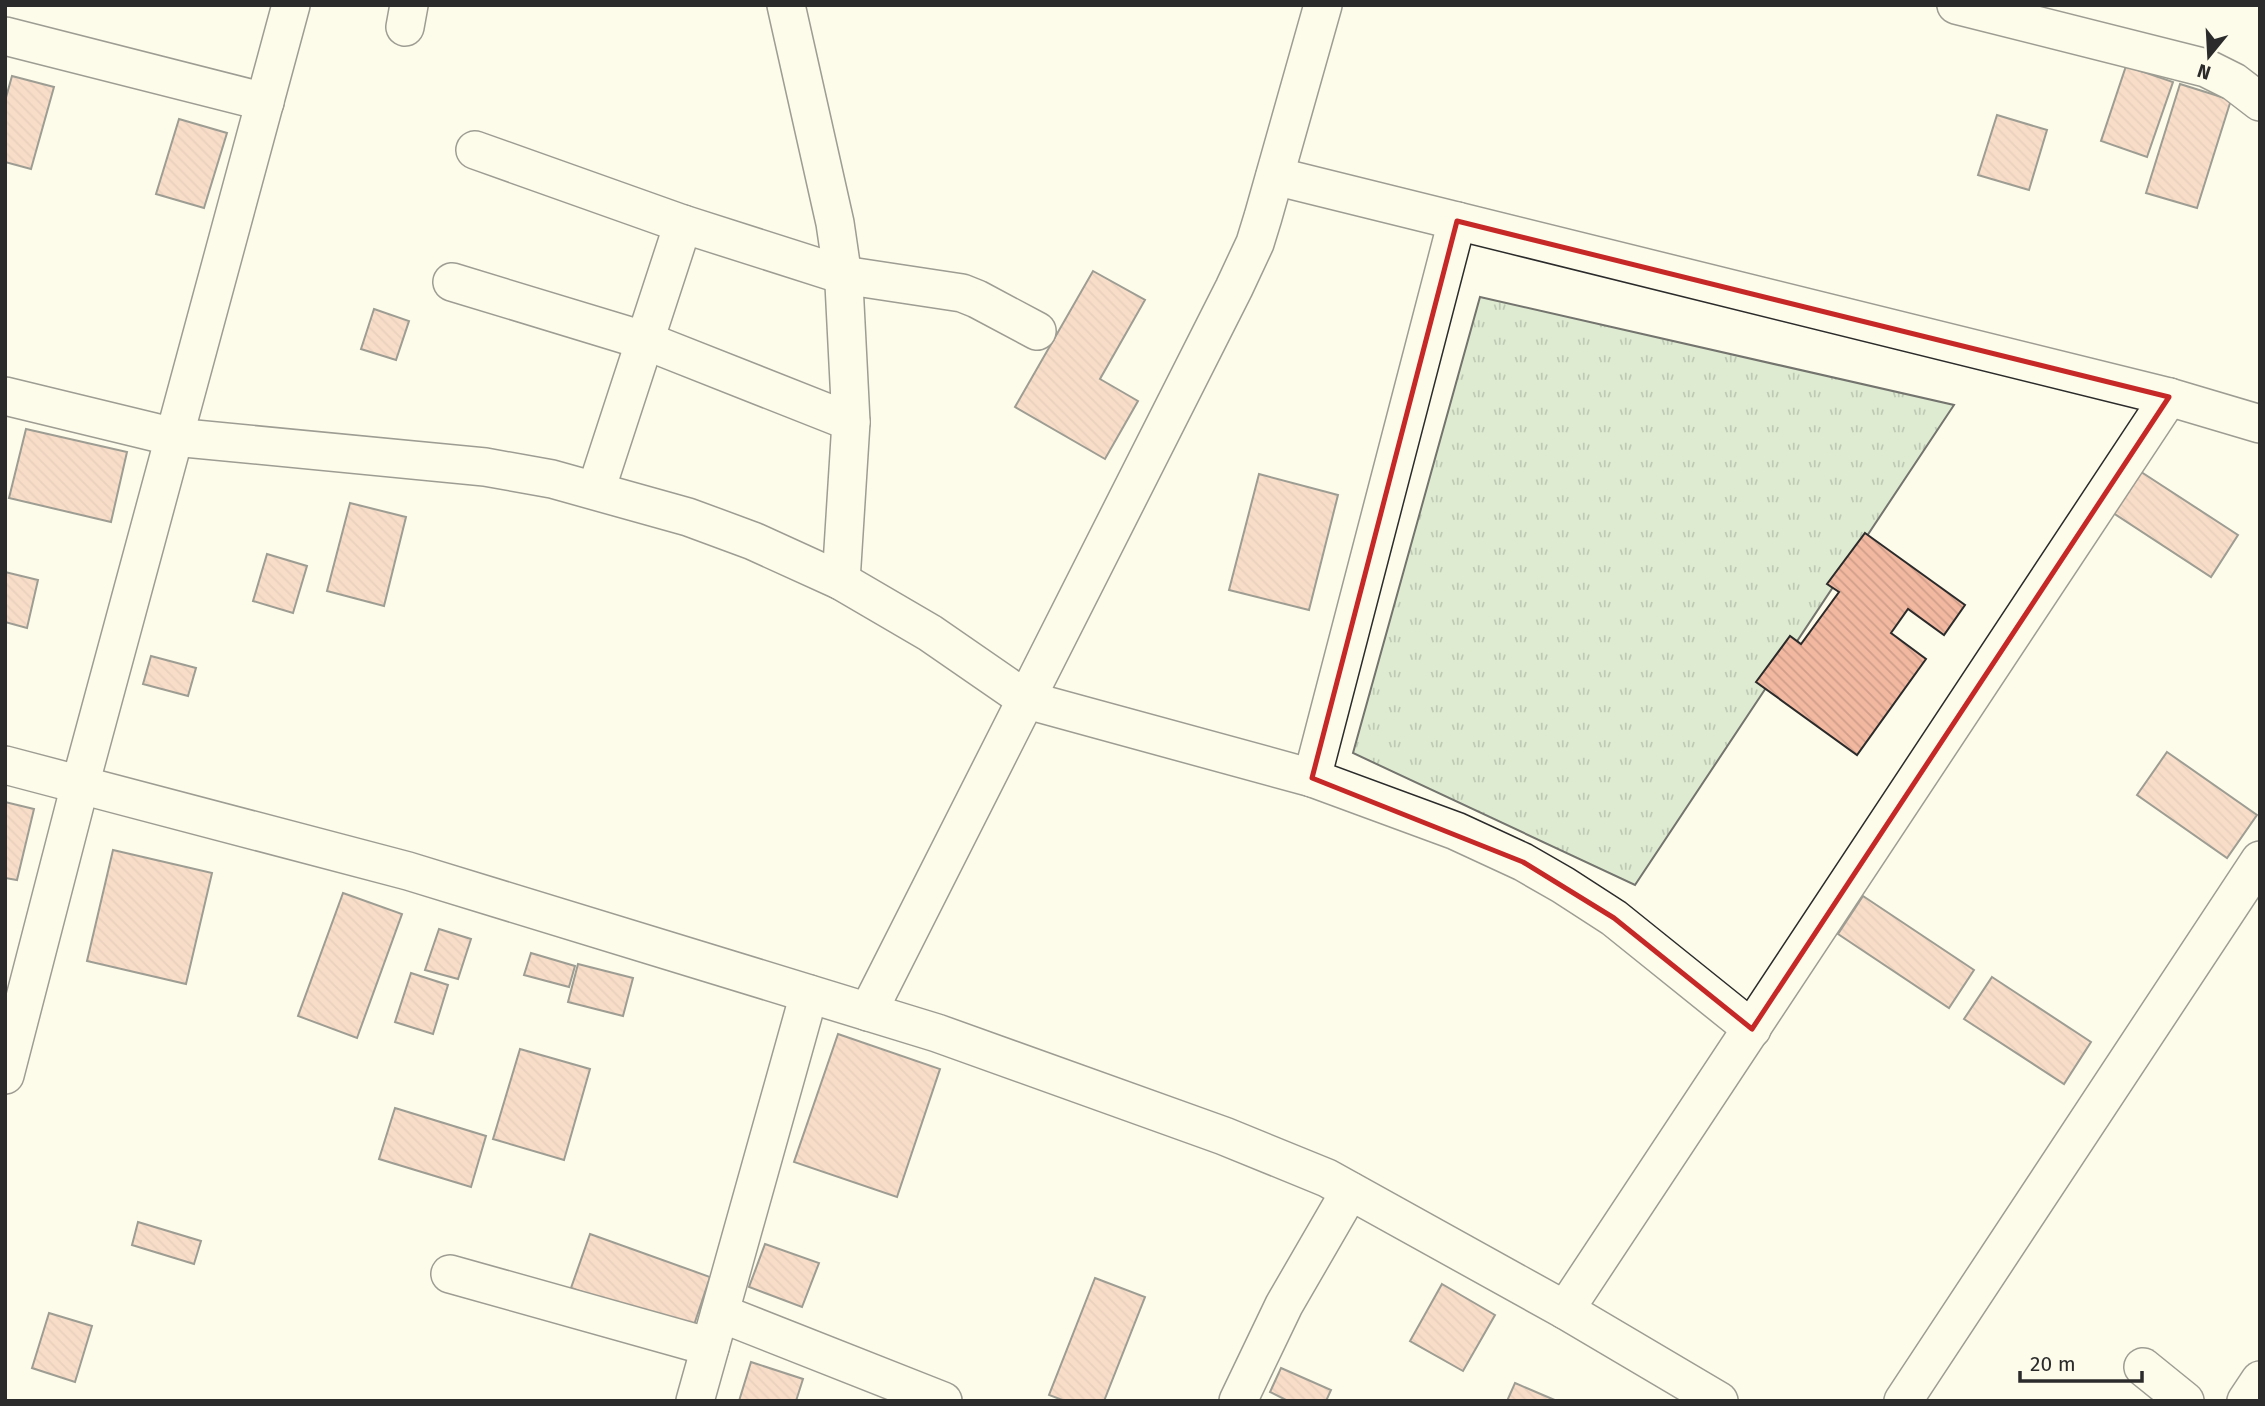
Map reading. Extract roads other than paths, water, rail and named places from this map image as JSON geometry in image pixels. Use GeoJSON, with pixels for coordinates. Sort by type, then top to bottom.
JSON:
{"type":"FeatureCollection","features":[{"type":"Feature","properties":{"kind":"street"},"geometry":{"type":"LineString","coordinates":[[5,1075],[80,785],[291,5]]}},
{"type":"Feature","properties":{"kind":"street"},"geometry":{"type":"LineString","coordinates":[[786,5],[835,223],[843,275],[851,422],[841,581]]}},
{"type":"Feature","properties":{"kind":"street"},"geometry":{"type":"LineString","coordinates":[[868,1012],[1255,243],[1323,5]]}},
{"type":"Feature","properties":{"kind":"street"},"geometry":{"type":"LineString","coordinates":[[1956,5],[2206,68],[2234,82],[2260,102]]}},
{"type":"Feature","properties":{"kind":"street"},"geometry":{"type":"LineString","coordinates":[[5,36],[265,102]]}},
{"type":"Feature","properties":{"kind":"street"},"geometry":{"type":"LineString","coordinates":[[475,150],[683,224],[843,275],[962,293],[1037,331]]}},
{"type":"Feature","properties":{"kind":"street"},"geometry":{"type":"LineString","coordinates":[[1275,176],[2169,397],[2260,424]]}},
{"type":"Feature","properties":{"kind":"street"},"geometry":{"type":"LineString","coordinates":[[1312,778],[1457,221]]}},
{"type":"Feature","properties":{"kind":"street"},"geometry":{"type":"LineString","coordinates":[[596,490],[683,224]]}},
{"type":"Feature","properties":{"kind":"street"},"geometry":{"type":"LineString","coordinates":[[452,282],[646,341],[851,422]]}},
{"type":"Feature","properties":{"kind":"street"},"geometry":{"type":"LineString","coordinates":[[5,397],[174,437],[485,467],[552,479],[688,517],[753,541],[841,581],[930,633],[1027,700],[1312,778],[1457,831],[1523,862],[1614,918],[1752,1029]]}},
{"type":"Feature","properties":{"kind":"street"},"geometry":{"type":"LineString","coordinates":[[1565,1310],[2169,397]]}},
{"type":"Feature","properties":{"kind":"street"},"geometry":{"type":"LineString","coordinates":[[5,765],[408,871],[937,1033],[1224,1136],[1327,1178],[1565,1310],[1719,1401]]}},
{"type":"Feature","properties":{"kind":"street"},"geometry":{"type":"LineString","coordinates":[[1903,1401],[2260,860]]}},
{"type":"Feature","properties":{"kind":"street"},"geometry":{"type":"LineString","coordinates":[[695,1401],[809,994]]}},
{"type":"Feature","properties":{"kind":"street"},"geometry":{"type":"LineString","coordinates":[[1238,1401],[1283,1305],[1350,1191]]}},
{"type":"Feature","properties":{"kind":"street"},"geometry":{"type":"LineString","coordinates":[[450,1274],[715,1330],[943,1401]]}},
{"type":"Feature","properties":{"kind":"street"},"geometry":{"type":"LineString","coordinates":[[2143,1367],[2185,1401]]}},
{"type":"Feature","properties":{"kind":"street"},"geometry":{"type":"LineString","coordinates":[[2246,1401],[2260,1380]]}}]}
